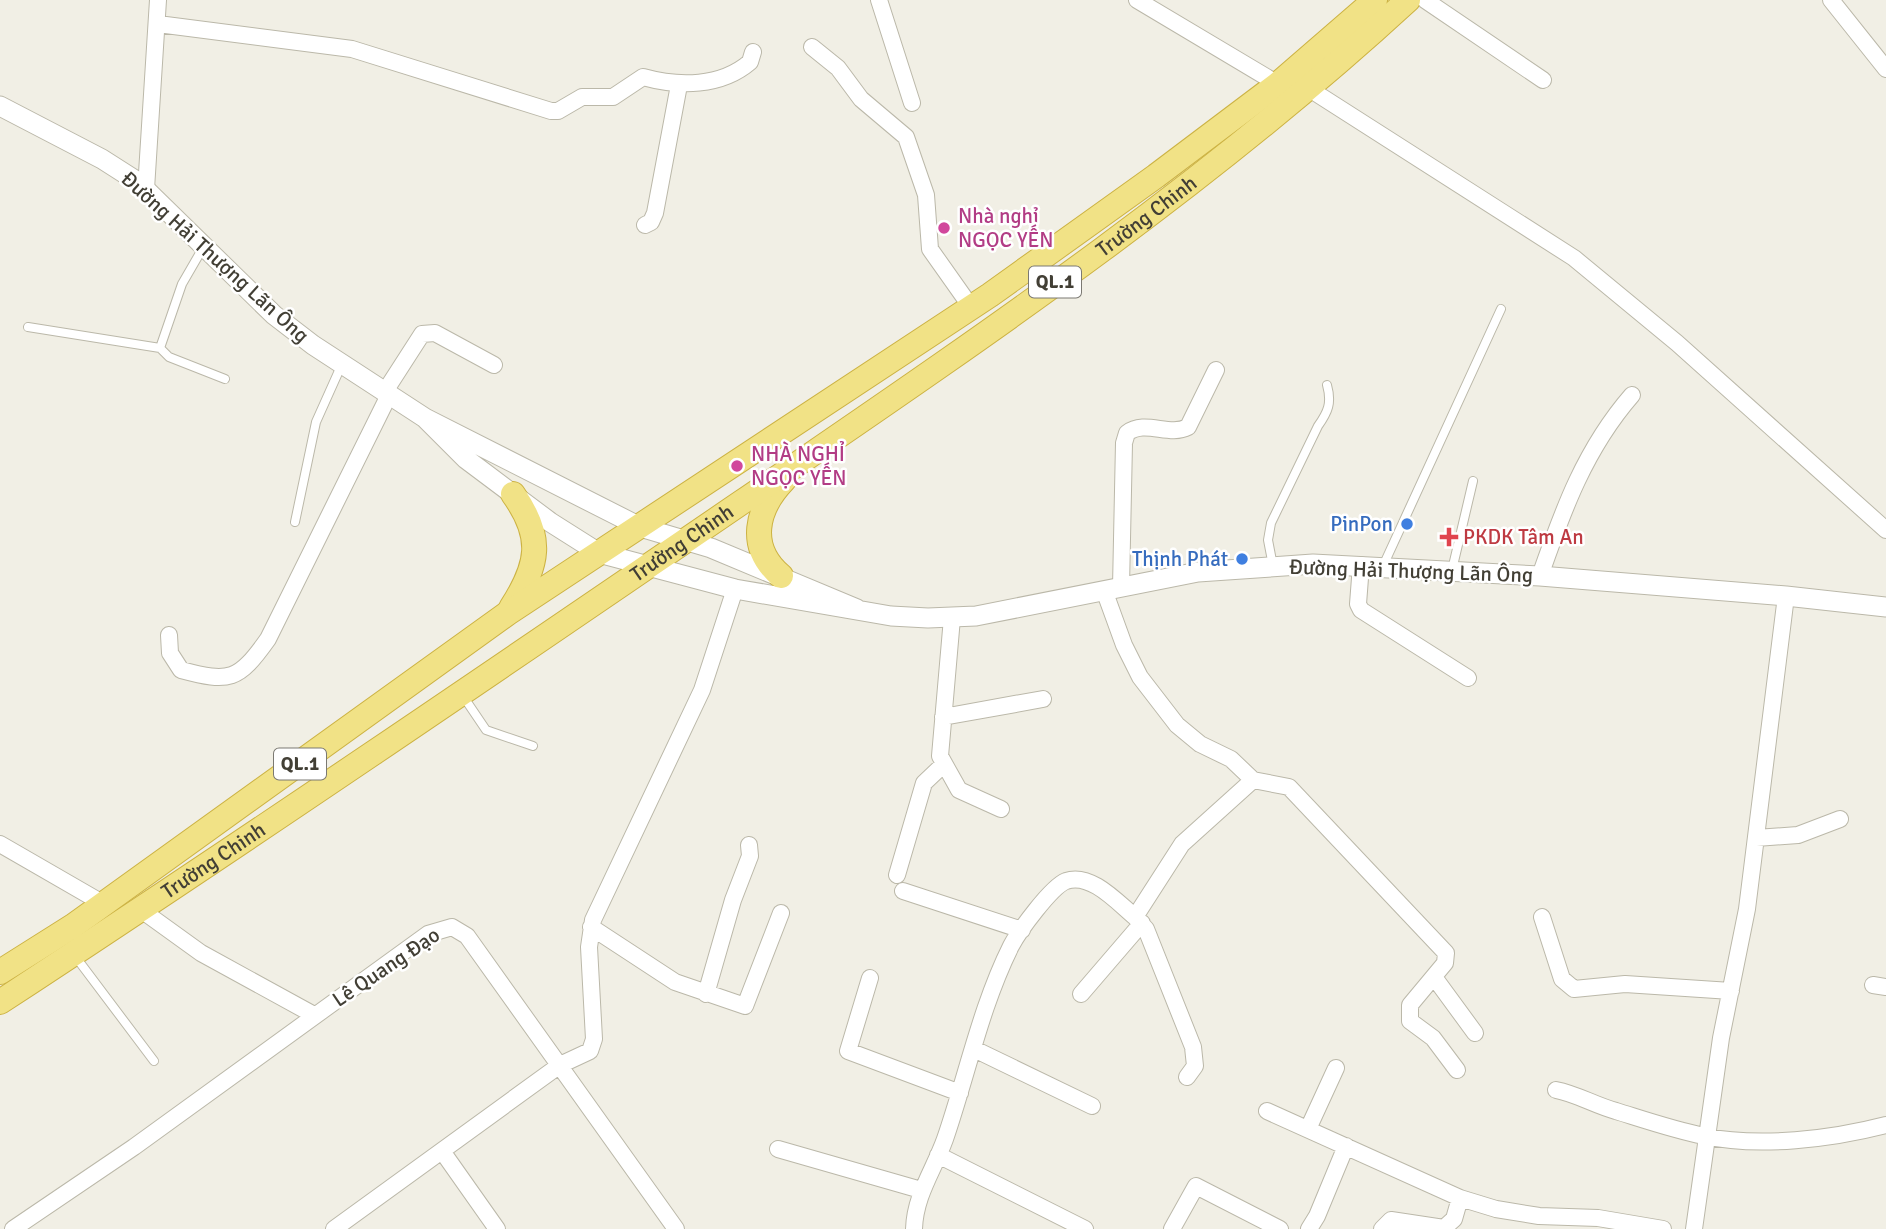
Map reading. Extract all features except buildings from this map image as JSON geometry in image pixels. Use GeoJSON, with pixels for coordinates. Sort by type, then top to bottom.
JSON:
{"type":"FeatureCollection","features":[{"type":"Feature","properties":{"kind":"highway","name":"Trường Chinh"},"geometry":{"type":"LineString","coordinates":[[0,971],[104,904],[508,613],[971,307],[1156,177],[1278,83],[1376,0]]}},
{"type":"Feature","properties":{"kind":"highway","name":"Trường Chinh"},"geometry":{"type":"LineString","coordinates":[[0,1002],[461,694],[951,359],[1234,150],[1408,0]]}},
{"type":"Feature","properties":{"kind":"highway"},"geometry":{"type":"LineString","coordinates":[[781,576],[766,563],[761,552],[759,533],[763,511],[774,491],[801,461]]}},
{"type":"Feature","properties":{"kind":"highway"},"geometry":{"type":"LineString","coordinates":[[508,613],[528,580],[534,563],[532,526],[513,494]]}},
{"type":"Feature","properties":{"kind":"street"},"geometry":{"type":"LineString","coordinates":[[146,189],[158,0]]}},
{"type":"Feature","properties":{"kind":"street"},"geometry":{"type":"LineString","coordinates":[[879,0],[912,103]]}},
{"type":"Feature","properties":{"kind":"street"},"geometry":{"type":"LineString","coordinates":[[1138,0],[1278,83]]}},
{"type":"Feature","properties":{"kind":"street"},"geometry":{"type":"LineString","coordinates":[[1425,0],[1543,80]]}},
{"type":"Feature","properties":{"kind":"street"},"geometry":{"type":"LineString","coordinates":[[1831,0],[1886,69]]}},
{"type":"Feature","properties":{"kind":"street"},"geometry":{"type":"LineString","coordinates":[[158,24],[352,49],[413,65],[551,111],[558,111],[582,97],[613,97],[643,77],[679,85],[725,78],[739,72],[750,62],[753,52]]}},
{"type":"Feature","properties":{"kind":"street"},"geometry":{"type":"LineString","coordinates":[[812,47],[833,63],[860,99],[906,138],[926,195],[930,249],[971,307]]}},
{"type":"Feature","properties":{"kind":"street"},"geometry":{"type":"LineString","coordinates":[[645,225],[651,222],[655,213],[679,85]]}},
{"type":"Feature","properties":{"kind":"street"},"geometry":{"type":"LineString","coordinates":[[1308,88],[1574,258],[1677,343],[1886,530]]}},
{"type":"Feature","properties":{"kind":"street","name":"Đường Hải Thượng Lãn Ông"},"geometry":{"type":"LineString","coordinates":[[0,106],[102,159],[146,189],[274,315],[386,395],[425,418],[640,527],[781,576],[857,609]]}},
{"type":"Feature","properties":{"kind":"street"},"geometry":{"type":"LineString","coordinates":[[169,635],[170,653],[181,670],[222,679],[237,674],[268,639],[386,395],[422,334],[435,333],[494,365]]}},
{"type":"Feature","properties":{"kind":"street"},"geometry":{"type":"LineString","coordinates":[[1216,370],[1188,427],[1174,430],[1137,427],[1127,433],[1113,588],[1124,645],[1161,708],[1192,739],[1224,754],[1253,780],[1289,787],[1446,953],[1445,963],[1409,1005],[1408,1013],[1410,1021],[1433,1038],[1457,1070]]}},
{"type":"Feature","properties":{"kind":"street"},"geometry":{"type":"LineString","coordinates":[[1540,576],[1565,505],[1582,467],[1609,421],[1632,395]]}},
{"type":"Feature","properties":{"kind":"street","name":"Đường Hải Thượng Lãn Ông"},"geometry":{"type":"LineString","coordinates":[[425,418],[466,459],[598,553],[734,589],[900,617],[952,618],[1001,612],[1220,569],[1361,565],[1540,576],[1886,607]]}},
{"type":"Feature","properties":{"kind":"street"},"geometry":{"type":"LineString","coordinates":[[1361,565],[1358,604],[1361,610],[1468,678]]}},
{"type":"Feature","properties":{"kind":"street"},"geometry":{"type":"LineString","coordinates":[[334,1229],[560,1065],[590,1051],[594,1039],[591,927],[702,690],[734,589]]}},
{"type":"Feature","properties":{"kind":"street"},"geometry":{"type":"LineString","coordinates":[[1694,1229],[1706,1137],[1747,909],[1786,596]]}},
{"type":"Feature","properties":{"kind":"street"},"geometry":{"type":"LineString","coordinates":[[952,618],[940,749],[943,765],[959,790],[1001,809]]}},
{"type":"Feature","properties":{"kind":"street"},"geometry":{"type":"LineString","coordinates":[[943,717],[1043,699]]}},
{"type":"Feature","properties":{"kind":"street"},"geometry":{"type":"LineString","coordinates":[[943,765],[924,783],[900,883],[1022,930]]}},
{"type":"Feature","properties":{"kind":"street"},"geometry":{"type":"LineString","coordinates":[[1081,994],[1139,920],[1182,844],[1253,780]]}},
{"type":"Feature","properties":{"kind":"street"},"geometry":{"type":"LineString","coordinates":[[1756,838],[1798,835],[1840,819]]}},
{"type":"Feature","properties":{"kind":"street"},"geometry":{"type":"LineString","coordinates":[[0,844],[104,904]]}},
{"type":"Feature","properties":{"kind":"street"},"geometry":{"type":"LineString","coordinates":[[706,994],[738,884],[750,856],[749,845]]}},
{"type":"Feature","properties":{"kind":"street"},"geometry":{"type":"LineString","coordinates":[[915,1229],[921,1190],[938,1155],[999,975],[1012,944],[1054,890],[1074,880],[1101,890],[1139,920],[1193,1047],[1195,1066],[1187,1077]]}},
{"type":"Feature","properties":{"kind":"street"},"geometry":{"type":"LineString","coordinates":[[140,909],[201,953],[314,1015]]}},
{"type":"Feature","properties":{"kind":"street"},"geometry":{"type":"LineString","coordinates":[[591,927],[664,976],[706,994],[745,1006],[782,913]]}},
{"type":"Feature","properties":{"kind":"street"},"geometry":{"type":"LineString","coordinates":[[1542,917],[1562,979],[1574,989],[1625,984],[1731,991]]}},
{"type":"Feature","properties":{"kind":"street","name":"Lê Quang Đạo"},"geometry":{"type":"LineString","coordinates":[[13,1229],[142,1141],[429,934],[452,927],[467,936],[676,1229]]}},
{"type":"Feature","properties":{"kind":"street"},"geometry":{"type":"LineString","coordinates":[[1434,977],[1475,1033]]}},
{"type":"Feature","properties":{"kind":"street"},"geometry":{"type":"LineString","coordinates":[[870,978],[849,1051],[960,1093]]}},
{"type":"Feature","properties":{"kind":"street"},"geometry":{"type":"LineString","coordinates":[[974,1049],[1092,1106]]}},
{"type":"Feature","properties":{"kind":"street"},"geometry":{"type":"LineString","coordinates":[[1308,1129],[1336,1068]]}},
{"type":"Feature","properties":{"kind":"street"},"geometry":{"type":"LineString","coordinates":[[1556,1090],[1576,1094],[1599,1106],[1706,1137],[1814,1139],[1886,1125]]}},
{"type":"Feature","properties":{"kind":"street"},"geometry":{"type":"LineString","coordinates":[[1267,1111],[1460,1198],[1496,1209],[1539,1216],[1598,1218],[1663,1229]]}},
{"type":"Feature","properties":{"kind":"street"},"geometry":{"type":"LineString","coordinates":[[1308,1229],[1317,1216],[1346,1146]]}},
{"type":"Feature","properties":{"kind":"street"},"geometry":{"type":"LineString","coordinates":[[778,1149],[921,1190]]}},
{"type":"Feature","properties":{"kind":"street"},"geometry":{"type":"LineString","coordinates":[[442,1151],[497,1229]]}},
{"type":"Feature","properties":{"kind":"street"},"geometry":{"type":"LineString","coordinates":[[938,1155],[1085,1229]]}},
{"type":"Feature","properties":{"kind":"street"},"geometry":{"type":"LineString","coordinates":[[1172,1229],[1196,1186],[1280,1229]]}},
{"type":"Feature","properties":{"kind":"street"},"geometry":{"type":"LineString","coordinates":[[1382,1229],[1391,1220],[1444,1228],[1454,1219],[1460,1198]]}},
{"type":"Feature","properties":{"kind":"lane"},"geometry":{"type":"LineString","coordinates":[[160,348],[182,284],[204,246]]}},
{"type":"Feature","properties":{"kind":"lane"},"geometry":{"type":"LineString","coordinates":[[1383,566],[1501,309]]}},
{"type":"Feature","properties":{"kind":"lane"},"geometry":{"type":"LineString","coordinates":[[28,327],[160,348],[169,357],[225,379]]}},
{"type":"Feature","properties":{"kind":"lane"},"geometry":{"type":"LineString","coordinates":[[295,522],[316,422],[342,364]]}},
{"type":"Feature","properties":{"kind":"lane"},"geometry":{"type":"LineString","coordinates":[[1273,566],[1268,540],[1271,523],[1318,426],[1327,413],[1331,398],[1327,385]]}},
{"type":"Feature","properties":{"kind":"lane"},"geometry":{"type":"LineString","coordinates":[[1452,570],[1474,481]]}},
{"type":"Feature","properties":{"kind":"lane"},"geometry":{"type":"LineString","coordinates":[[461,694],[486,730],[533,747]]}},
{"type":"Feature","properties":{"kind":"lane"},"geometry":{"type":"LineString","coordinates":[[73,954],[154,1061]]}},
{"type":"Feature","properties":{"kind":"place","name":"Nhà nghỉ NGỌC YẾN"},"geometry":{"type":"Point","coordinates":[944,228]}},
{"type":"Feature","properties":{"kind":"place","name":"NHÀ NGHỈ NGỌC YẾN"},"geometry":{"type":"Point","coordinates":[737,466]}},
{"type":"Feature","properties":{"kind":"place","name":"PinPon"},"geometry":{"type":"Point","coordinates":[1407,524]}},
{"type":"Feature","properties":{"kind":"place","name":"PKDK Tâm An"},"geometry":{"type":"Point","coordinates":[1449,537]}},
{"type":"Feature","properties":{"kind":"place","name":"Thịnh Phát"},"geometry":{"type":"Point","coordinates":[1242,559]}}]}
